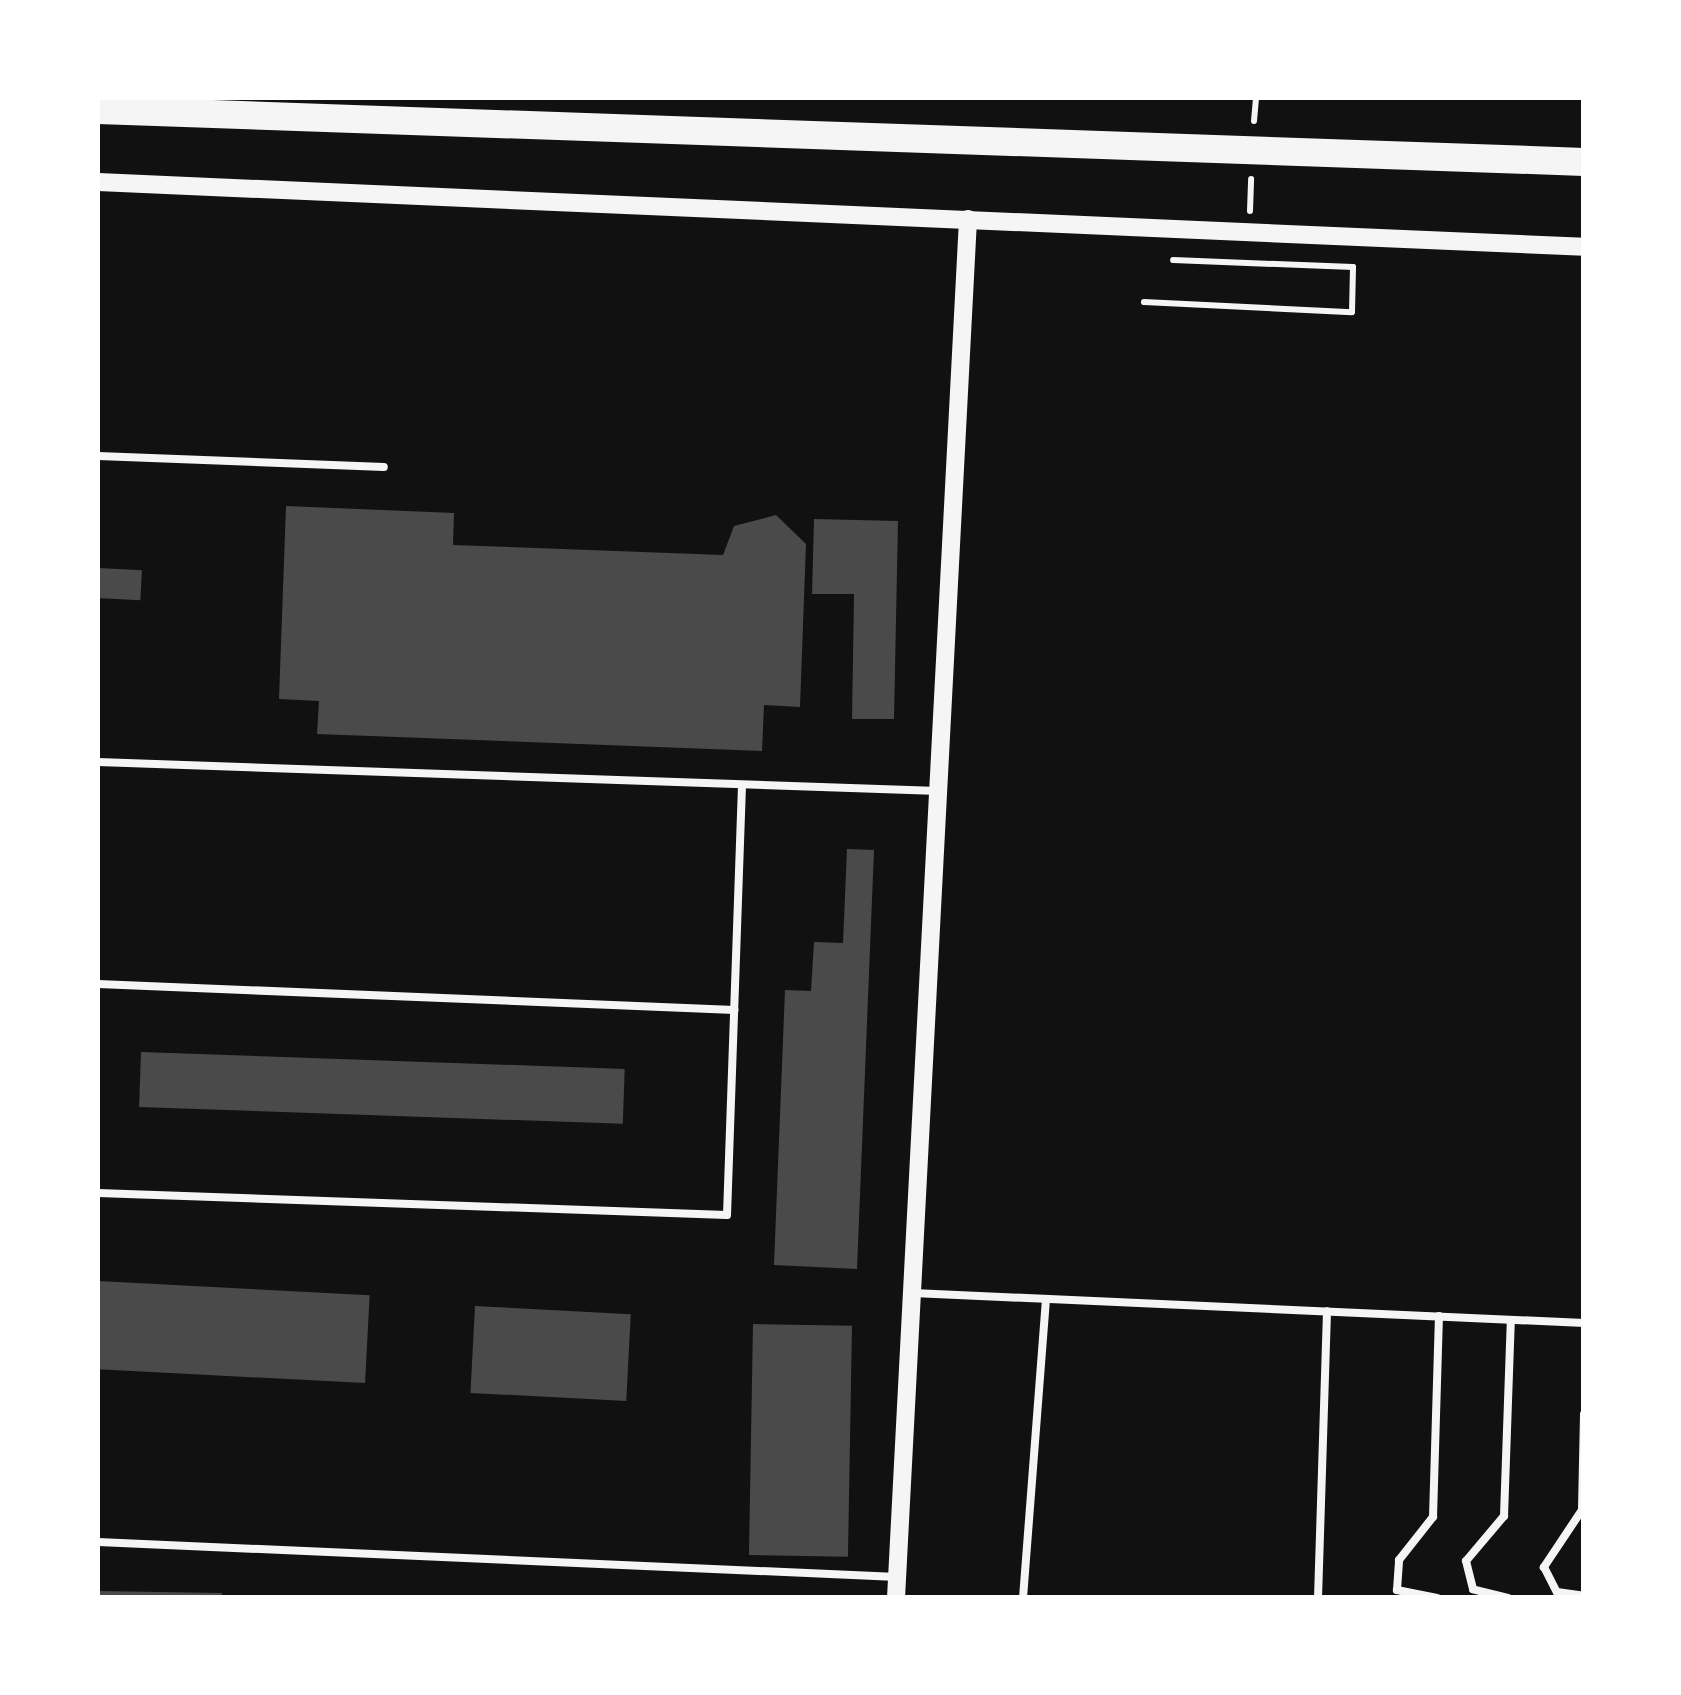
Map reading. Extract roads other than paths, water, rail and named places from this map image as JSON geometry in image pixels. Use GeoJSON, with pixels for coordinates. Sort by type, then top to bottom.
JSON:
{"type":"FeatureCollection","features":[{"type":"Feature","properties":{"kind":"highway"},"geometry":{"type":"LineString","coordinates":[[98,110],[1584,162]]}},
{"type":"Feature","properties":{"kind":"street"},"geometry":{"type":"LineString","coordinates":[[98,182],[1584,246]]}},
{"type":"Feature","properties":{"kind":"street"},"geometry":{"type":"LineString","coordinates":[[896,1598],[968,219]]}},
{"type":"Feature","properties":{"kind":"lane"},"geometry":{"type":"LineString","coordinates":[[98,456],[384,467]]}},
{"type":"Feature","properties":{"kind":"lane"},"geometry":{"type":"LineString","coordinates":[[98,762],[938,792]]}},
{"type":"Feature","properties":{"kind":"lane"},"geometry":{"type":"LineString","coordinates":[[98,1193],[727,1215],[742,784]]}},
{"type":"Feature","properties":{"kind":"lane"},"geometry":{"type":"LineString","coordinates":[[98,984],[734,1010]]}},
{"type":"Feature","properties":{"kind":"lane"},"geometry":{"type":"LineString","coordinates":[[913,1293],[1584,1323]]}},
{"type":"Feature","properties":{"kind":"lane"},"geometry":{"type":"LineString","coordinates":[[1023,1598],[1046,1300]]}},
{"type":"Feature","properties":{"kind":"lane"},"geometry":{"type":"LineString","coordinates":[[1318,1598],[1327,1312]]}},
{"type":"Feature","properties":{"kind":"lane"},"geometry":{"type":"LineString","coordinates":[[1437,1598],[1398,1590],[1398,1560],[1433,1517],[1439,1316]]}},
{"type":"Feature","properties":{"kind":"lane"},"geometry":{"type":"LineString","coordinates":[[1508,1598],[1472,1589],[1466,1561],[1504,1516],[1511,1320]]}},
{"type":"Feature","properties":{"kind":"lane"},"geometry":{"type":"LineString","coordinates":[[1584,1414],[1582,1510],[1544,1567],[1556,1592],[1584,1596]]}},
{"type":"Feature","properties":{"kind":"lane"},"geometry":{"type":"LineString","coordinates":[[98,1542],[897,1576]]}}]}
